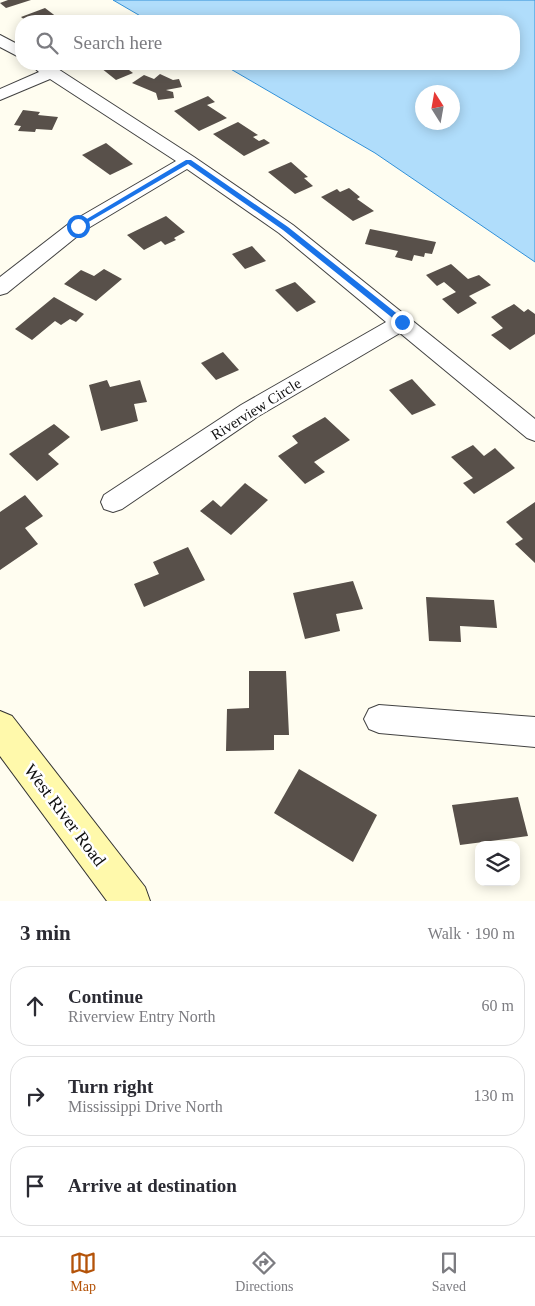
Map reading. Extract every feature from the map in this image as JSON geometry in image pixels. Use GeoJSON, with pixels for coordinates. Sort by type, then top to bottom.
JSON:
{"type":"FeatureCollection","features":[{"type":"Feature","properties":{"kind":"main road","name":"West River Road"},"geometry":{"type":"LineString","coordinates":[[0,728],[131,901]]}},
{"type":"Feature","properties":{"kind":"street"},"geometry":{"type":"LineString","coordinates":[[0,40],[15,50]]}},
{"type":"Feature","properties":{"kind":"street"},"geometry":{"type":"LineString","coordinates":[[0,95],[42,70]]}},
{"type":"Feature","properties":{"kind":"street"},"geometry":{"type":"LineString","coordinates":[[48,70],[188,161],[286,229],[535,432]]}},
{"type":"Feature","properties":{"kind":"street"},"geometry":{"type":"LineString","coordinates":[[0,288],[78,226],[188,161]]}},
{"type":"Feature","properties":{"kind":"street","name":"Riverview Circle"},"geometry":{"type":"LineString","coordinates":[[113,502],[249,411],[402,322]]}},
{"type":"Feature","properties":{"kind":"street"},"geometry":{"type":"LineString","coordinates":[[379,719],[535,732]]}},
{"type":"Feature","properties":{"kind":"water"},"geometry":{"type":"Polygon","coordinates":[[[113,0],[535,0],[535,262],[375,153],[232,70],[520,70],[520,15],[139,15],[113,0]]]}},
{"type":"Feature","properties":{"kind":"building"},"geometry":{"type":"Polygon","coordinates":[[[8,0],[31,0],[6,8],[0,3],[8,0]]]}},
{"type":"Feature","properties":{"kind":"building"},"geometry":{"type":"Polygon","coordinates":[[[45,8],[54,15],[26,15],[45,8]]]}},
{"type":"Feature","properties":{"kind":"building"},"geometry":{"type":"Polygon","coordinates":[[[104,70],[129,70],[133,73],[116,80],[104,70]]]}},
{"type":"Feature","properties":{"kind":"building"},"geometry":{"type":"Polygon","coordinates":[[[160,74],[173,80],[179,79],[182,87],[166,90],[173,92],[174,98],[158,100],[156,93],[132,83],[144,75],[154,79],[160,74]]]}},
{"type":"Feature","properties":{"kind":"building"},"geometry":{"type":"Polygon","coordinates":[[[208,96],[215,102],[207,105],[227,118],[199,131],[174,111],[208,96]]]}},
{"type":"Feature","properties":{"kind":"building"},"geometry":{"type":"Polygon","coordinates":[[[23,110],[40,112],[38,115],[58,117],[52,130],[18,131],[21,126],[14,125],[23,110]]]}},
{"type":"Feature","properties":{"kind":"building"},"geometry":{"type":"Polygon","coordinates":[[[238,122],[258,135],[253,137],[259,141],[264,139],[270,143],[244,156],[213,134],[238,122]]]}},
{"type":"Feature","properties":{"kind":"building"},"geometry":{"type":"Polygon","coordinates":[[[106,143],[133,164],[110,175],[82,155],[106,143]]]}},
{"type":"Feature","properties":{"kind":"building"},"geometry":{"type":"Polygon","coordinates":[[[291,162],[308,177],[304,178],[313,186],[295,194],[268,172],[291,162]]]}},
{"type":"Feature","properties":{"kind":"building"},"geometry":{"type":"Polygon","coordinates":[[[349,188],[360,197],[357,199],[374,211],[353,221],[321,197],[337,189],[340,192],[349,188]]]}},
{"type":"Feature","properties":{"kind":"building"},"geometry":{"type":"Polygon","coordinates":[[[166,216],[185,232],[174,238],[176,240],[165,245],[161,241],[144,250],[127,235],[166,216]]]}},
{"type":"Feature","properties":{"kind":"building"},"geometry":{"type":"Polygon","coordinates":[[[370,229],[436,242],[432,254],[425,253],[424,257],[414,255],[412,261],[395,257],[398,251],[365,244],[370,229]]]}},
{"type":"Feature","properties":{"kind":"building"},"geometry":{"type":"Polygon","coordinates":[[[252,246],[266,261],[245,269],[232,254],[252,246]]]}},
{"type":"Feature","properties":{"kind":"building"},"geometry":{"type":"Polygon","coordinates":[[[451,264],[468,279],[479,275],[491,285],[469,296],[477,303],[458,314],[442,299],[456,292],[444,282],[437,286],[426,275],[451,264]]]}},
{"type":"Feature","properties":{"kind":"building"},"geometry":{"type":"Polygon","coordinates":[[[104,269],[122,279],[96,301],[64,284],[81,270],[94,276],[104,269]]]}},
{"type":"Feature","properties":{"kind":"building"},"geometry":{"type":"Polygon","coordinates":[[[295,282],[316,302],[297,312],[275,290],[295,282]]]}},
{"type":"Feature","properties":{"kind":"building"},"geometry":{"type":"Polygon","coordinates":[[[54,297],[84,314],[76,322],[70,319],[61,325],[55,321],[32,340],[15,329],[54,297]]]}},
{"type":"Feature","properties":{"kind":"building"},"geometry":{"type":"Polygon","coordinates":[[[514,304],[524,312],[528,309],[535,314],[535,334],[510,350],[491,335],[503,328],[491,317],[514,304]]]}},
{"type":"Feature","properties":{"kind":"building"},"geometry":{"type":"Polygon","coordinates":[[[223,352],[239,370],[216,380],[201,363],[223,352]]]}},
{"type":"Feature","properties":{"kind":"building"},"geometry":{"type":"Polygon","coordinates":[[[412,379],[436,405],[412,415],[389,390],[412,379]]]}},
{"type":"Feature","properties":{"kind":"building"},"geometry":{"type":"Polygon","coordinates":[[[107,380],[110,387],[140,380],[147,402],[134,404],[138,421],[101,431],[89,385],[107,380]]]}},
{"type":"Feature","properties":{"kind":"building"},"geometry":{"type":"Polygon","coordinates":[[[325,417],[350,440],[314,462],[325,472],[305,484],[278,456],[298,443],[292,436],[325,417]]]}},
{"type":"Feature","properties":{"kind":"building"},"geometry":{"type":"Polygon","coordinates":[[[54,424],[70,437],[48,454],[59,464],[37,481],[9,454],[54,424]]]}},
{"type":"Feature","properties":{"kind":"building"},"geometry":{"type":"Polygon","coordinates":[[[473,445],[484,456],[495,448],[515,468],[474,494],[463,483],[473,478],[451,457],[473,445]]]}},
{"type":"Feature","properties":{"kind":"building"},"geometry":{"type":"Polygon","coordinates":[[[245,483],[268,500],[231,535],[200,511],[213,500],[221,507],[245,483]]]}},
{"type":"Feature","properties":{"kind":"building"},"geometry":{"type":"Polygon","coordinates":[[[25,495],[43,516],[25,528],[38,544],[0,570],[0,512],[25,495]]]}},
{"type":"Feature","properties":{"kind":"building"},"geometry":{"type":"Polygon","coordinates":[[[535,502],[535,563],[515,544],[523,539],[506,522],[535,502]]]}},
{"type":"Feature","properties":{"kind":"building"},"geometry":{"type":"Polygon","coordinates":[[[188,547],[205,580],[144,607],[134,584],[159,574],[153,562],[188,547]]]}},
{"type":"Feature","properties":{"kind":"building"},"geometry":{"type":"Polygon","coordinates":[[[353,581],[363,609],[336,614],[340,631],[305,639],[293,593],[353,581]]]}},
{"type":"Feature","properties":{"kind":"building"},"geometry":{"type":"Polygon","coordinates":[[[426,597],[494,600],[497,628],[460,626],[461,642],[429,641],[426,597]]]}},
{"type":"Feature","properties":{"kind":"building"},"geometry":{"type":"Polygon","coordinates":[[[249,671],[286,671],[289,735],[274,735],[274,750],[226,751],[227,709],[249,708],[249,671]]]}},
{"type":"Feature","properties":{"kind":"building"},"geometry":{"type":"Polygon","coordinates":[[[299,769],[377,815],[353,862],[274,813],[299,769]]]}},
{"type":"Feature","properties":{"kind":"building"},"geometry":{"type":"Polygon","coordinates":[[[518,797],[528,836],[475,841],[475,843],[460,845],[452,805],[518,797]]]}},
{"type":"Feature","properties":{"kind":"route"},"geometry":{"type":"LineString","coordinates":[[78,226],[112,204],[188,161],[286,229],[402,322]]}}]}
